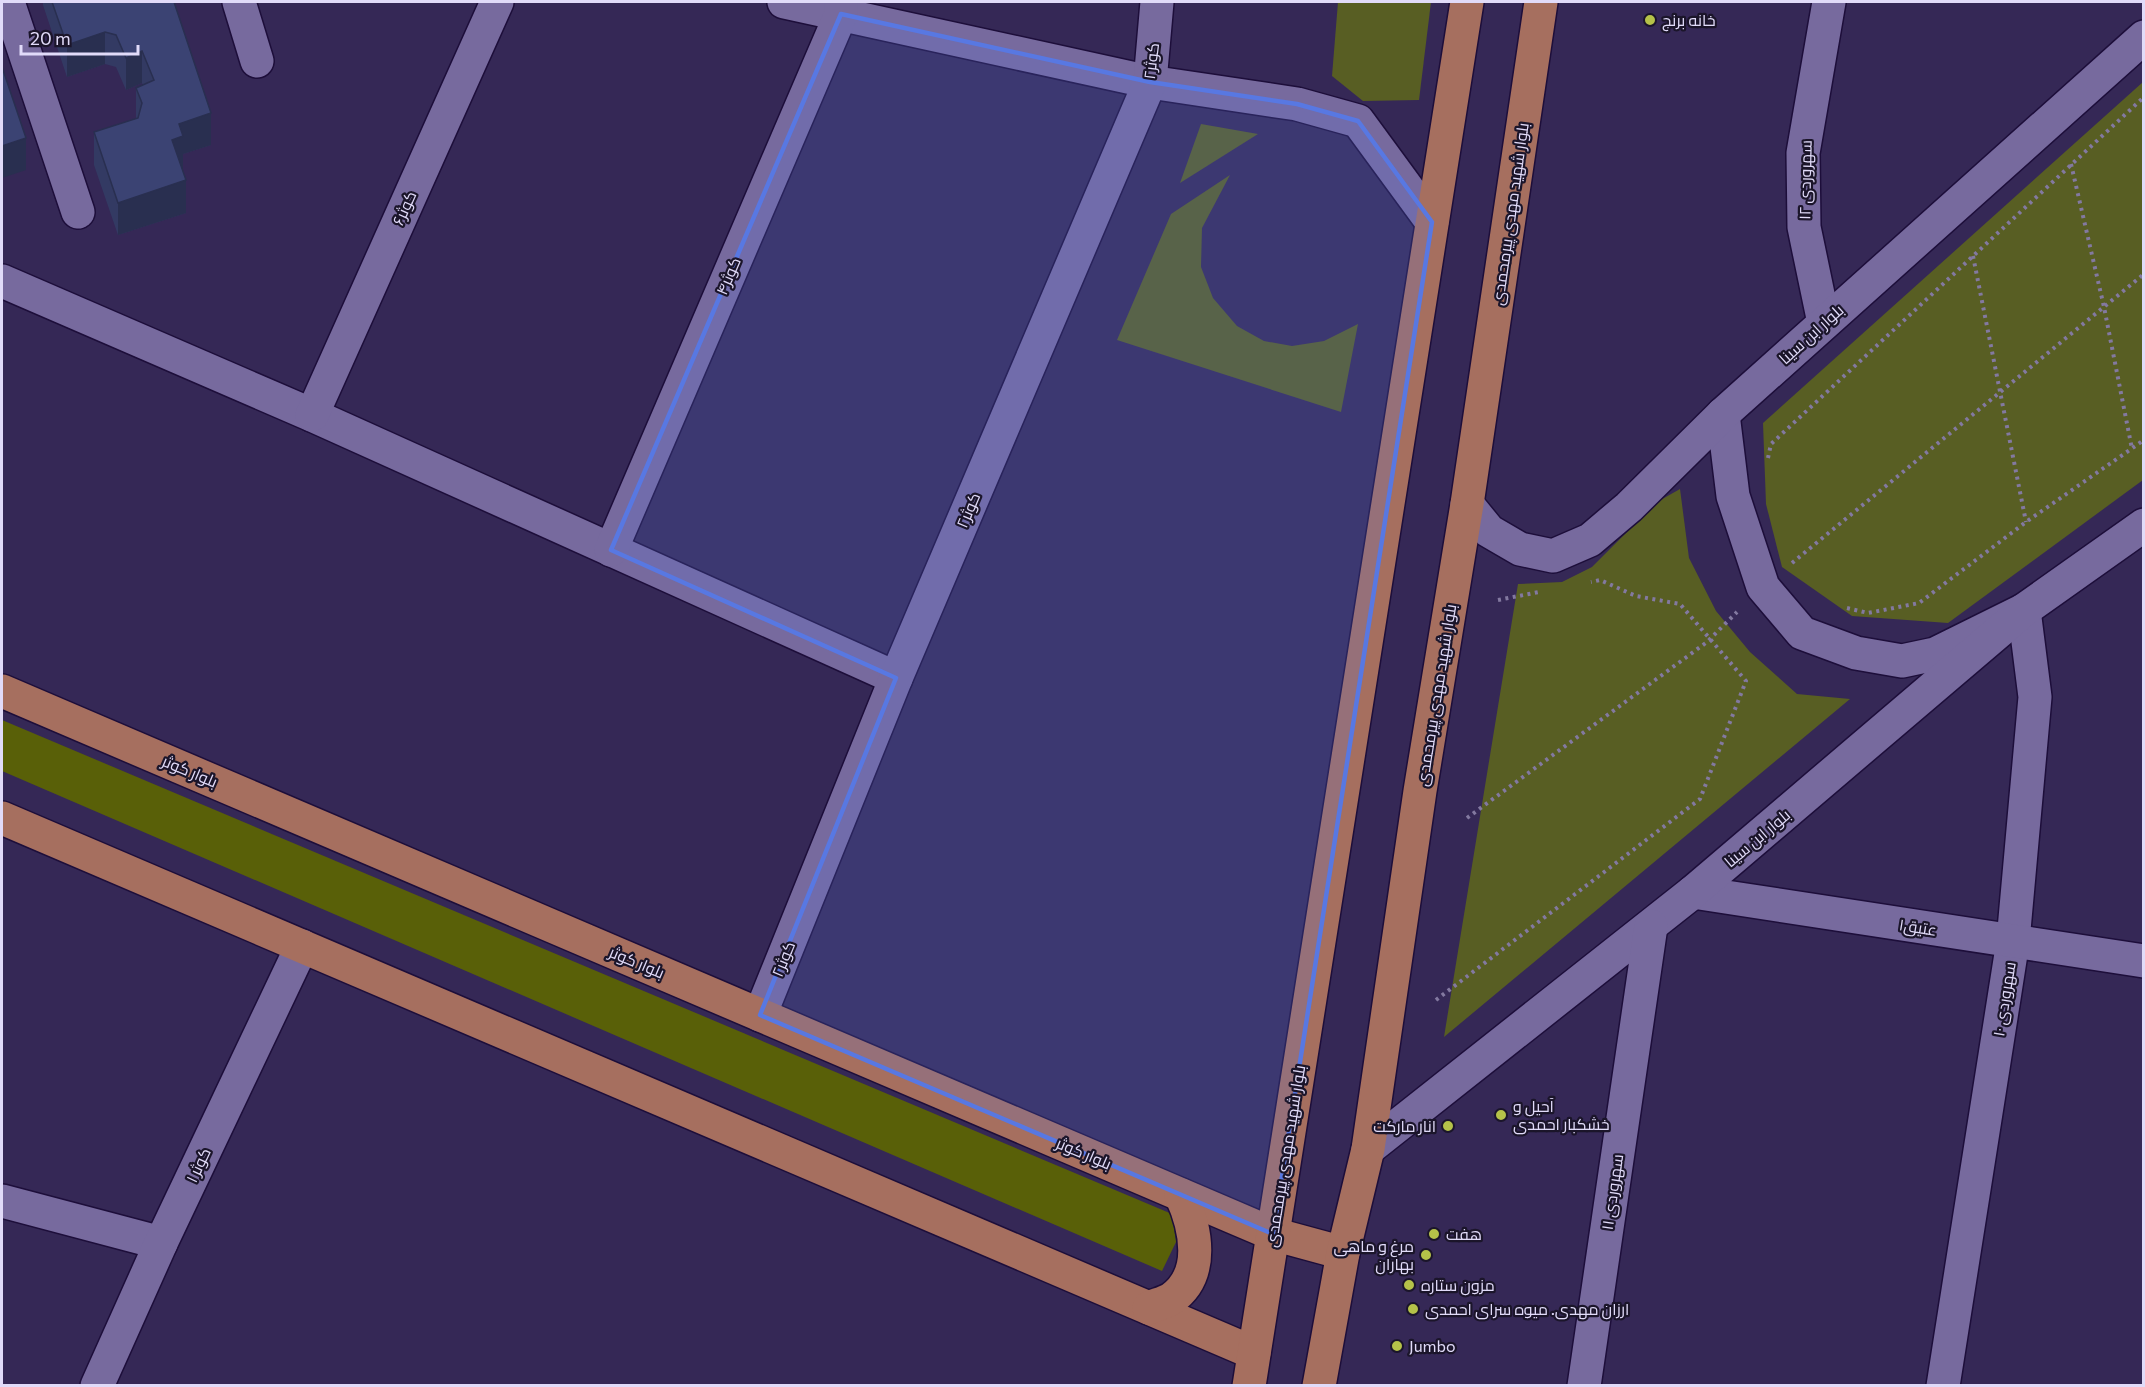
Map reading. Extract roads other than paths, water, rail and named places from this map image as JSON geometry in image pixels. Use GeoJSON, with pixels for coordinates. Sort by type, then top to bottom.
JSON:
{"type":"FeatureCollection","features":[{"type":"Feature","properties":{"kind":"main road","name":"بلوار شهید مهدی پیرمحمدی"},"geometry":{"type":"LineString","coordinates":[[1249,1386],[1467,2]]}},
{"type":"Feature","properties":{"kind":"main road","name":"بلوار شهید مهدی پیرمحمدی"},"geometry":{"type":"LineString","coordinates":[[1319,1386],[1343,1254],[1368,1149],[1420,791],[1467,504],[1541,2]]}},
{"type":"Feature","properties":{"kind":"main road","name":"بلوار کوثر"},"geometry":{"type":"LineString","coordinates":[[2,691],[1273,1234],[1343,1254]]}},
{"type":"Feature","properties":{"kind":"main road"},"geometry":{"type":"LineString","coordinates":[[2,818],[1254,1353]]}},
{"type":"Feature","properties":{"kind":"main road"},"geometry":{"type":"LineString","coordinates":[[1149,1308],[1170,1299],[1185,1284],[1195,1261],[1195,1236],[1189,1212],[1181,1195]]}},
{"type":"Feature","properties":{"kind":"street"},"geometry":{"type":"LineString","coordinates":[[8,2],[78,212]]}},
{"type":"Feature","properties":{"kind":"street"},"geometry":{"type":"LineString","coordinates":[[238,2],[256,61]]}},
{"type":"Feature","properties":{"kind":"street","name":"کوثر۶"},"geometry":{"type":"LineString","coordinates":[[312,415],[497,2]]}},
{"type":"Feature","properties":{"kind":"street"},"geometry":{"type":"LineString","coordinates":[[784,2],[841,8],[1150,82],[1296,104],[1358,121],[1432,222]]}},
{"type":"Feature","properties":{"kind":"street","name":"کوثر۲"},"geometry":{"type":"LineString","coordinates":[[760,1015],[896,678],[1150,82],[1157,2]]}},
{"type":"Feature","properties":{"kind":"street","name":"سهروردی ۱۲"},"geometry":{"type":"LineString","coordinates":[[1824,322],[1804,227],[1803,153],[1829,2]]}},
{"type":"Feature","properties":{"kind":"street","name":"کوثر۴"},"geometry":{"type":"LineString","coordinates":[[611,550],[841,8]]}},
{"type":"Feature","properties":{"kind":"street","name":"بلوار ابن سینا"},"geometry":{"type":"LineString","coordinates":[[1467,504],[1489,531],[1521,549],[1553,556],[1590,540],[1629,507],[1723,414],[1824,322],[2144,36]]}},
{"type":"Feature","properties":{"kind":"street"},"geometry":{"type":"LineString","coordinates":[[2,281],[312,415],[896,678]]}},
{"type":"Feature","properties":{"kind":"street"},"geometry":{"type":"LineString","coordinates":[[1723,414],[1733,496],[1763,587],[1802,633],[1856,653],[1902,661],[1935,654],[2024,610]]}},
{"type":"Feature","properties":{"kind":"street","name":"بلوار ابن سینا"},"geometry":{"type":"LineString","coordinates":[[1368,1149],[1693,892],[2024,610],[2144,525]]}},
{"type":"Feature","properties":{"kind":"street","name":"سهروردی ۱۰"},"geometry":{"type":"LineString","coordinates":[[1943,1386],[2013,941],[2035,697],[2024,610]]}},
{"type":"Feature","properties":{"kind":"street","name":"عتیق۱"},"geometry":{"type":"LineString","coordinates":[[1693,892],[2144,961]]}},
{"type":"Feature","properties":{"kind":"street","name":"سهروردی ١١"},"geometry":{"type":"LineString","coordinates":[[1584,1386],[1651,926]]}},
{"type":"Feature","properties":{"kind":"street","name":"کوثر ۱"},"geometry":{"type":"LineString","coordinates":[[97,1386],[161,1243],[302,946]]}},
{"type":"Feature","properties":{"kind":"street"},"geometry":{"type":"LineString","coordinates":[[2,1201],[161,1243]]}},
{"type":"Feature","properties":{"kind":"place","name":"خانه برنج"},"geometry":{"type":"Point","coordinates":[1650,20]}},
{"type":"Feature","properties":{"kind":"place","name":"آحیل و خشکبار احمدی"},"geometry":{"type":"Point","coordinates":[1501,1115]}},
{"type":"Feature","properties":{"kind":"place","name":"انار مارکت"},"geometry":{"type":"Point","coordinates":[1448,1126]}},
{"type":"Feature","properties":{"kind":"place","name":"هفت"},"geometry":{"type":"Point","coordinates":[1434,1234]}},
{"type":"Feature","properties":{"kind":"place","name":"مرغ و ماهی بهاران"},"geometry":{"type":"Point","coordinates":[1426,1255]}},
{"type":"Feature","properties":{"kind":"place","name":"مزون ستاره"},"geometry":{"type":"Point","coordinates":[1409,1285]}},
{"type":"Feature","properties":{"kind":"place","name":"ارزان مهدی. میوه سرای احمدی"},"geometry":{"type":"Point","coordinates":[1413,1309]}},
{"type":"Feature","properties":{"kind":"place","name":"Jumbo"},"geometry":{"type":"Point","coordinates":[1397,1346]}}]}
